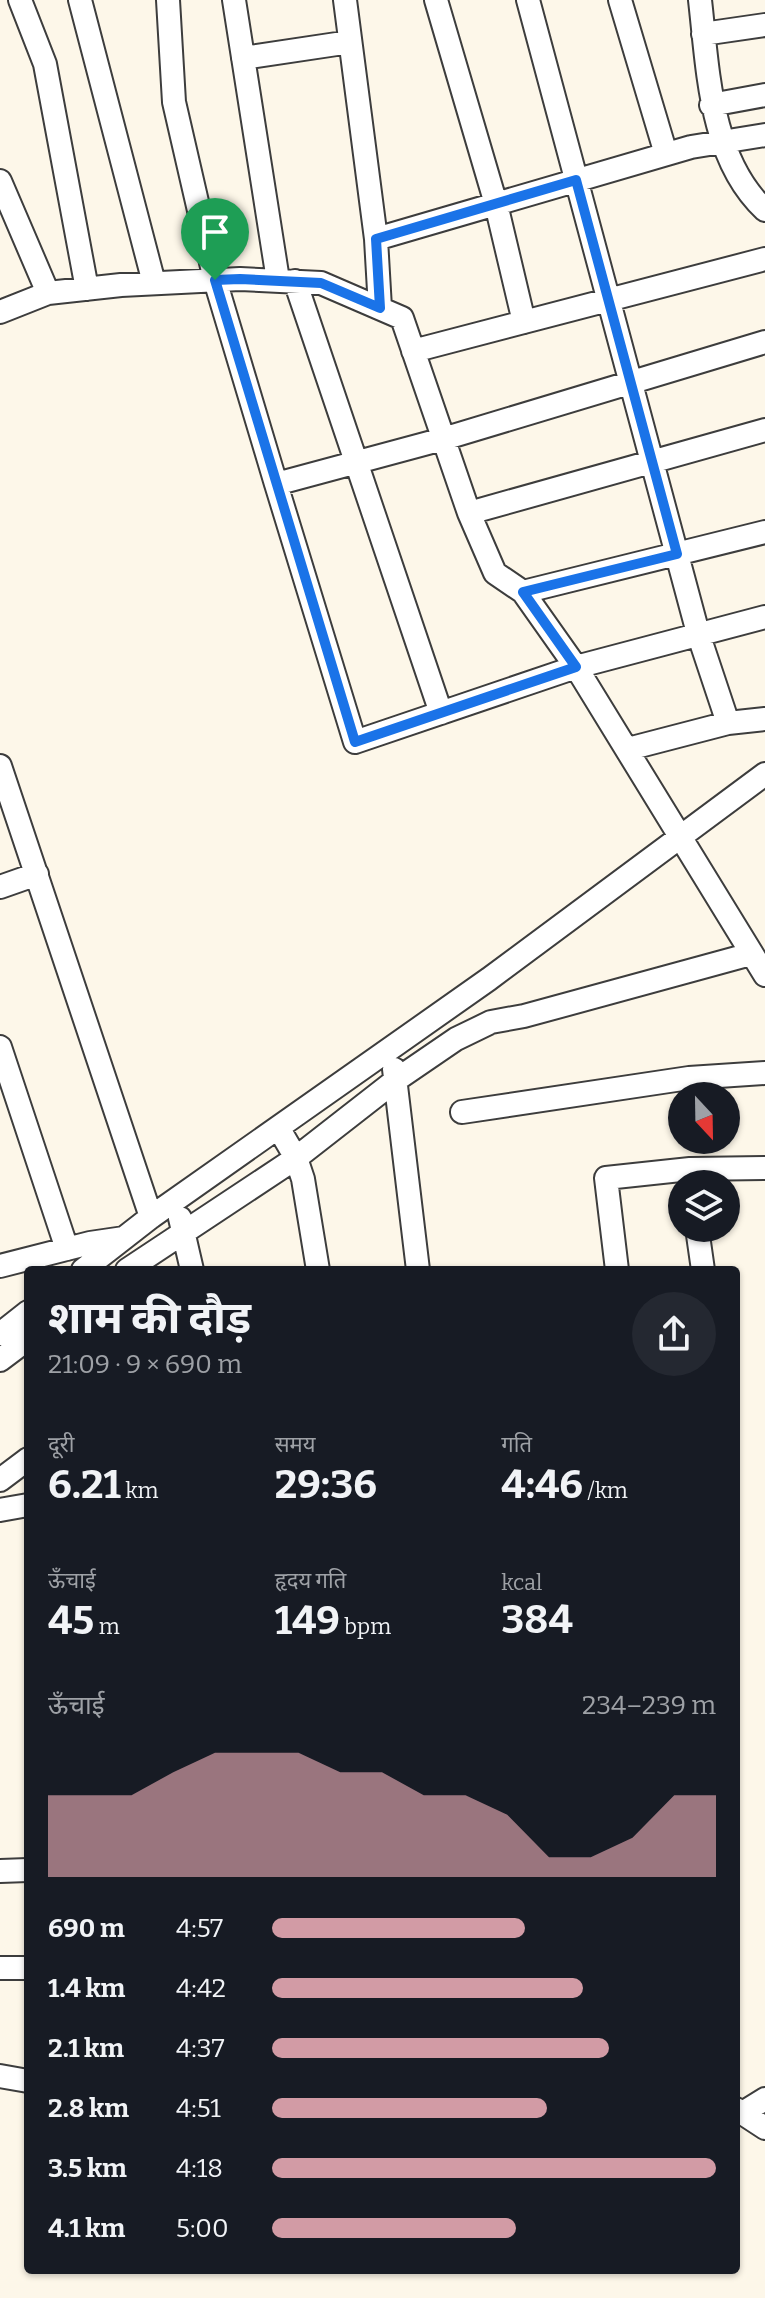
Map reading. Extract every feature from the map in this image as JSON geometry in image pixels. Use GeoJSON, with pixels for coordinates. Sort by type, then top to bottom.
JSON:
{"type":"FeatureCollection","features":[{"type":"Feature","properties":{"kind":"street"},"geometry":{"type":"LineString","coordinates":[[20,0],[45,64],[87,289]]}},
{"type":"Feature","properties":{"kind":"street"},"geometry":{"type":"LineString","coordinates":[[80,0],[154,283]]}},
{"type":"Feature","properties":{"kind":"street"},"geometry":{"type":"LineString","coordinates":[[168,0],[174,102],[215,280],[355,742],[576,667],[765,617]]}},
{"type":"Feature","properties":{"kind":"street"},"geometry":{"type":"LineString","coordinates":[[234,0],[287,281],[358,462],[441,713]]}},
{"type":"Feature","properties":{"kind":"street"},"geometry":{"type":"LineString","coordinates":[[345,0],[376,239],[380,308]]}},
{"type":"Feature","properties":{"kind":"street"},"geometry":{"type":"LineString","coordinates":[[436,0],[496,204],[524,322]]}},
{"type":"Feature","properties":{"kind":"street"},"geometry":{"type":"LineString","coordinates":[[528,0],[698,633],[728,723]]}},
{"type":"Feature","properties":{"kind":"street"},"geometry":{"type":"LineString","coordinates":[[620,0],[666,154]]}},
{"type":"Feature","properties":{"kind":"street"},"geometry":{"type":"LineString","coordinates":[[700,0],[711,105],[737,178],[765,210]]}},
{"type":"Feature","properties":{"kind":"street"},"geometry":{"type":"LineString","coordinates":[[703,34],[765,25]]}},
{"type":"Feature","properties":{"kind":"street"},"geometry":{"type":"LineString","coordinates":[[243,58],[350,42]]}},
{"type":"Feature","properties":{"kind":"street"},"geometry":{"type":"LineString","coordinates":[[711,105],[765,95]]}},
{"type":"Feature","properties":{"kind":"street"},"geometry":{"type":"LineString","coordinates":[[376,239],[666,154],[765,135]]}},
{"type":"Feature","properties":{"kind":"street"},"geometry":{"type":"LineString","coordinates":[[0,181],[48,293]]}},
{"type":"Feature","properties":{"kind":"street"},"geometry":{"type":"LineString","coordinates":[[413,351],[765,259]]}},
{"type":"Feature","properties":{"kind":"street"},"geometry":{"type":"LineString","coordinates":[[0,312],[48,293],[154,283],[287,281],[321,283],[402,318],[469,513],[495,573],[523,592],[576,667],[765,975]]}},
{"type":"Feature","properties":{"kind":"street"},"geometry":{"type":"LineString","coordinates":[[276,484],[443,439],[765,342]]}},
{"type":"Feature","properties":{"kind":"street"},"geometry":{"type":"LineString","coordinates":[[469,513],[765,430]]}},
{"type":"Feature","properties":{"kind":"street"},"geometry":{"type":"LineString","coordinates":[[523,592],[765,532]]}},
{"type":"Feature","properties":{"kind":"street"},"geometry":{"type":"LineString","coordinates":[[628,749],[728,723],[765,719]]}},
{"type":"Feature","properties":{"kind":"street"},"geometry":{"type":"LineString","coordinates":[[0,766],[151,1217]]}},
{"type":"Feature","properties":{"kind":"street"},"geometry":{"type":"LineString","coordinates":[[88,1266],[151,1217],[180,1218],[287,1144],[684,845],[765,774]]}},
{"type":"Feature","properties":{"kind":"street"},"geometry":{"type":"LineString","coordinates":[[0,887],[37,874]]}},
{"type":"Feature","properties":{"kind":"street"},"geometry":{"type":"LineString","coordinates":[[131,1266],[180,1218],[287,1144],[393,1064],[491,1022],[524,1016],[751,954]]}},
{"type":"Feature","properties":{"kind":"street"},"geometry":{"type":"LineString","coordinates":[[0,1047],[67,1249]]}},
{"type":"Feature","properties":{"kind":"street"},"geometry":{"type":"LineString","coordinates":[[393,1064],[418,1266]]}},
{"type":"Feature","properties":{"kind":"street"},"geometry":{"type":"LineString","coordinates":[[462,1112],[689,1078],[765,1073]]}},
{"type":"Feature","properties":{"kind":"street"},"geometry":{"type":"LineString","coordinates":[[287,1144],[309,1202],[317,1266]]}},
{"type":"Feature","properties":{"kind":"street"},"geometry":{"type":"LineString","coordinates":[[740,1171],[765,1168]]}},
{"type":"Feature","properties":{"kind":"street"},"geometry":{"type":"LineString","coordinates":[[617,1266],[606,1178],[668,1177]]}},
{"type":"Feature","properties":{"kind":"street"},"geometry":{"type":"LineString","coordinates":[[180,1218],[191,1266]]}},
{"type":"Feature","properties":{"kind":"street"},"geometry":{"type":"LineString","coordinates":[[0,1266],[124,1238]]}},
{"type":"Feature","properties":{"kind":"street"},"geometry":{"type":"LineString","coordinates":[[699,1242],[702,1266]]}},
{"type":"Feature","properties":{"kind":"street"},"geometry":{"type":"LineString","coordinates":[[0,1334],[24,1315]]}},
{"type":"Feature","properties":{"kind":"street"},"geometry":{"type":"LineString","coordinates":[[0,1360],[24,1342]]}},
{"type":"Feature","properties":{"kind":"street"},"geometry":{"type":"LineString","coordinates":[[0,1480],[24,1462]]}},
{"type":"Feature","properties":{"kind":"street"},"geometry":{"type":"LineString","coordinates":[[0,1510],[24,1506]]}},
{"type":"Feature","properties":{"kind":"street"},"geometry":{"type":"LineString","coordinates":[[0,1871],[24,1870]]}},
{"type":"Feature","properties":{"kind":"street"},"geometry":{"type":"LineString","coordinates":[[0,1968],[24,1968]]}},
{"type":"Feature","properties":{"kind":"street"},"geometry":{"type":"LineString","coordinates":[[0,2076],[24,2080]]}},
{"type":"Feature","properties":{"kind":"street"},"geometry":{"type":"LineString","coordinates":[[740,2110],[765,2099]]}},
{"type":"Feature","properties":{"kind":"street"},"geometry":{"type":"LineString","coordinates":[[740,2110],[765,2128]]}},
{"type":"Feature","properties":{"kind":"route"},"geometry":{"type":"LineString","coordinates":[[576,180],[677,554],[523,592],[576,667],[355,742],[215,280],[321,283],[380,308],[376,239],[576,180]]}}]}
